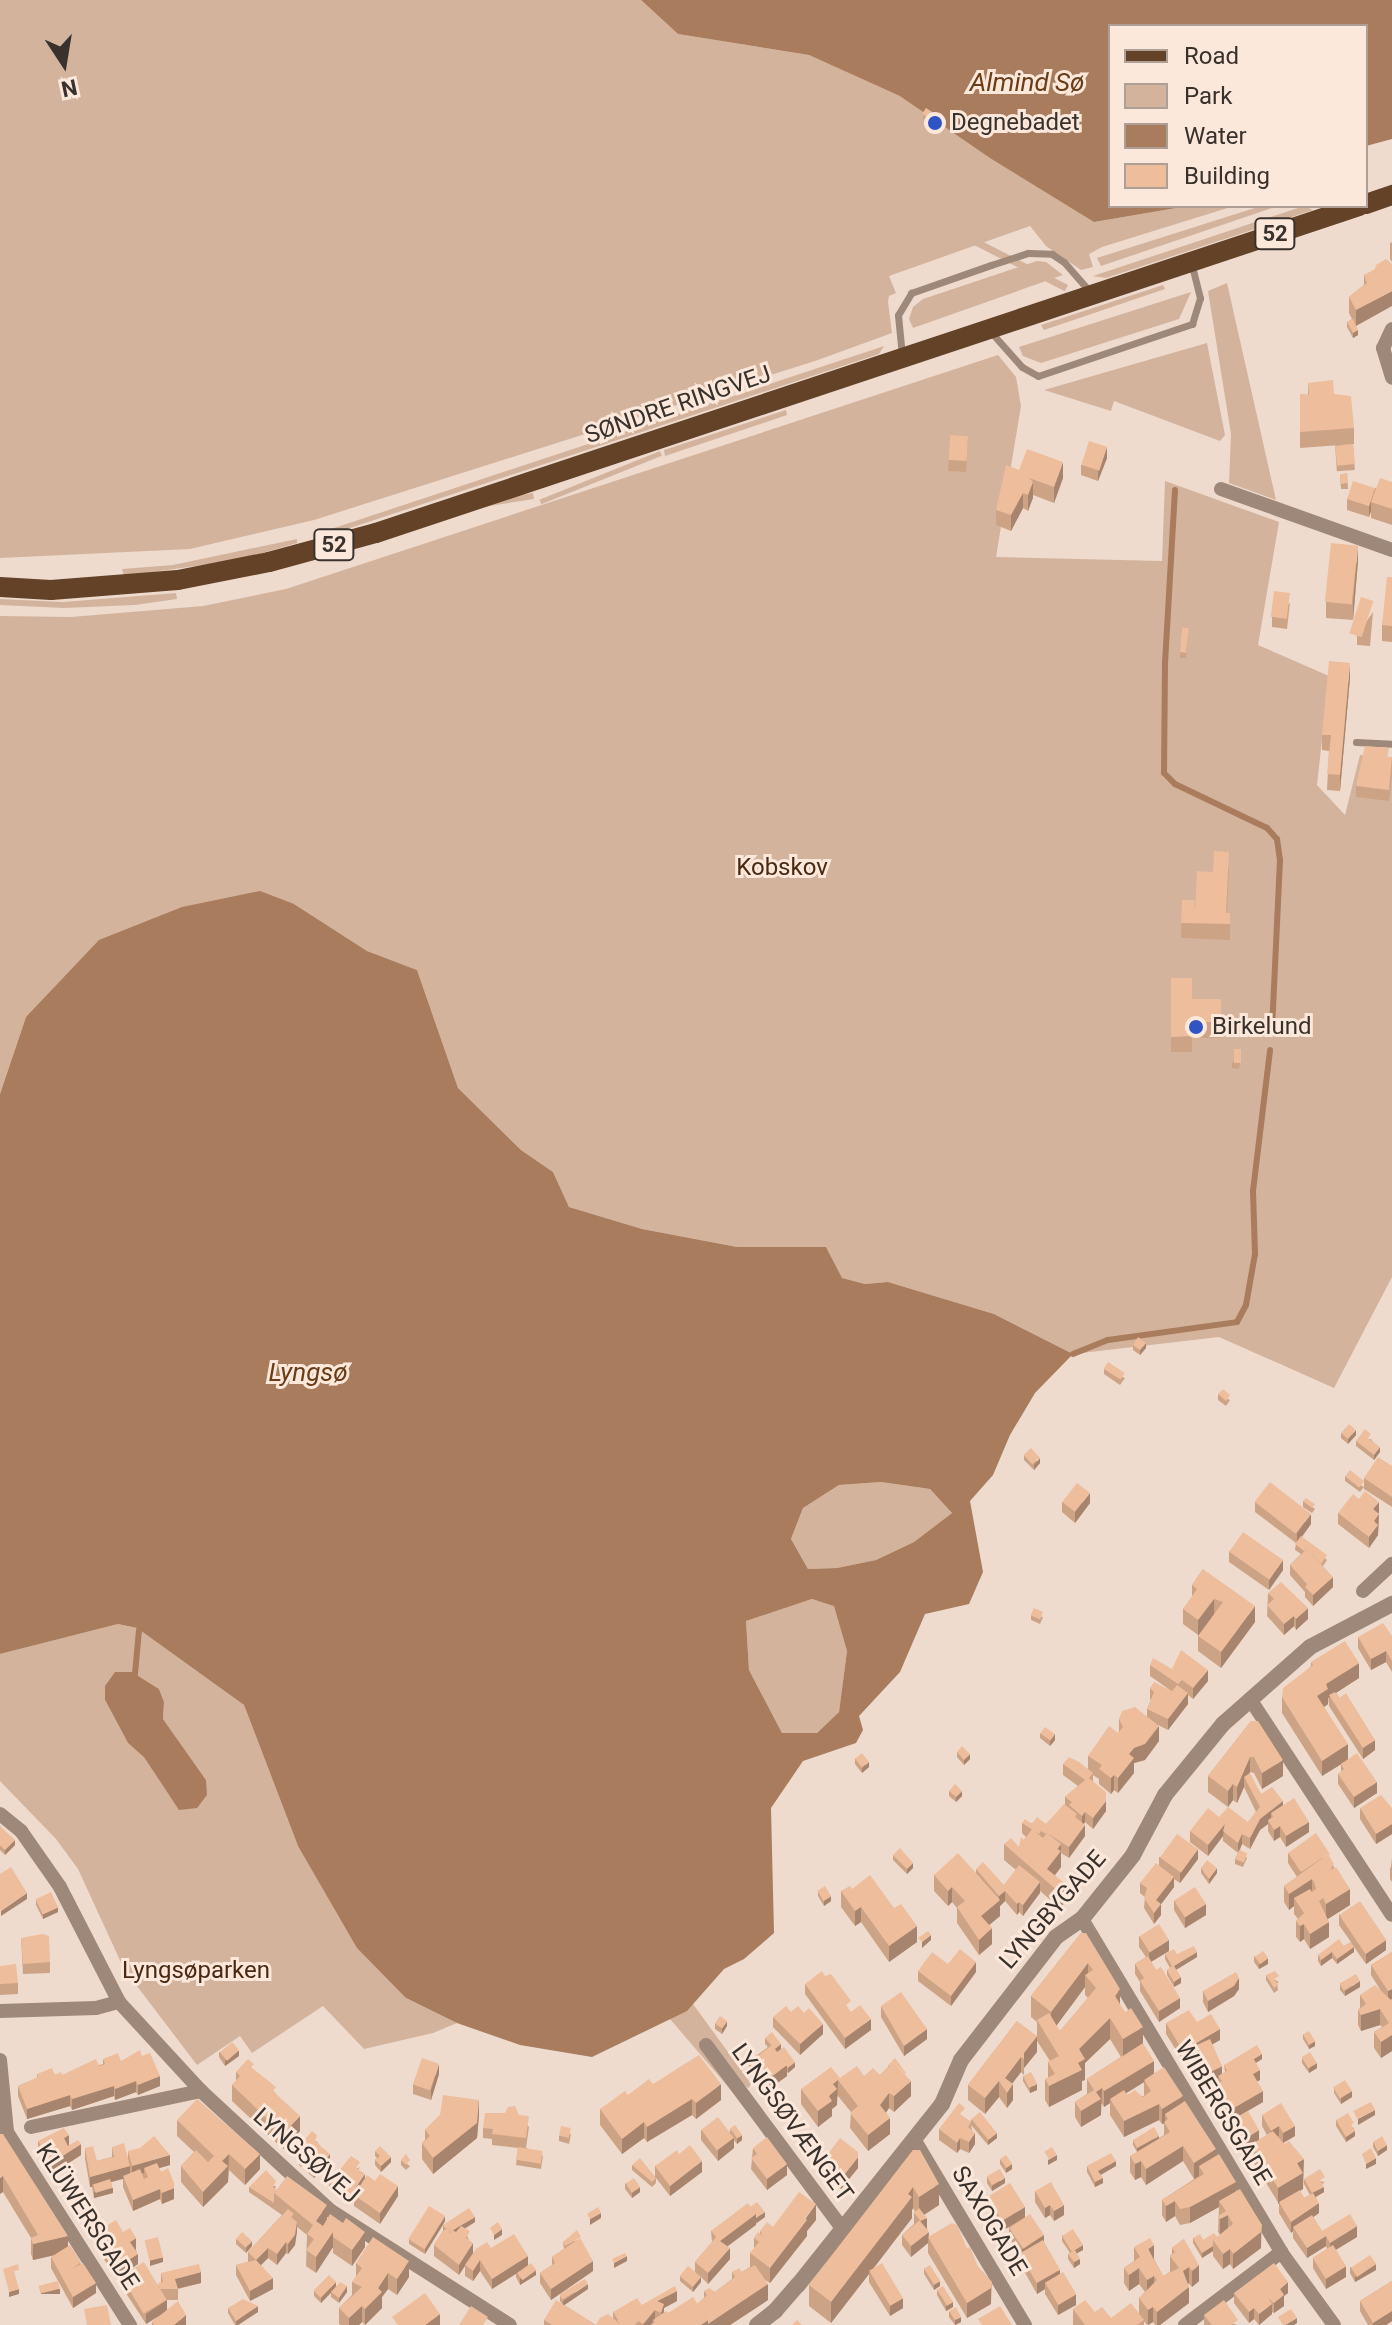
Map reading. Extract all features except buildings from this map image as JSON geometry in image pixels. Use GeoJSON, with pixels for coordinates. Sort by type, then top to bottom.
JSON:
{"type":"FeatureCollection","features":[{"type":"Feature","properties":{"kind":"main road"},"geometry":{"type":"LineString","coordinates":[[1368,203],[1392,195]]}},
{"type":"Feature","properties":{"kind":"main road","name":"SØNDRE RINGVEJ"},"geometry":{"type":"LineString","coordinates":[[0,587],[51,590],[178,580],[269,562],[390,528],[1353,208]]}},
{"type":"Feature","properties":{"kind":"street"},"geometry":{"type":"LineString","coordinates":[[1392,329],[1383,348],[1392,378]]}},
{"type":"Feature","properties":{"kind":"street"},"geometry":{"type":"LineString","coordinates":[[1221,489],[1392,550]]}},
{"type":"Feature","properties":{"kind":"street"},"geometry":{"type":"LineString","coordinates":[[1363,1591],[1392,1564]]}},
{"type":"Feature","properties":{"kind":"street","name":"LYNGBYGADE"},"geometry":{"type":"LineString","coordinates":[[757,2325],[775,2311],[942,2104],[952,2076],[970,2048],[1056,1937],[1082,1919],[1133,1855],[1165,1795],[1223,1724],[1310,1647],[1392,1604]]}},
{"type":"Feature","properties":{"kind":"street"},"geometry":{"type":"LineString","coordinates":[[1250,1699],[1392,1915]]}},
{"type":"Feature","properties":{"kind":"street","name":"LYNGSØVEJ"},"geometry":{"type":"LineString","coordinates":[[0,1814],[21,1831],[60,1887],[119,2002],[201,2091],[331,2211],[510,2325]]}},
{"type":"Feature","properties":{"kind":"street","name":"WIBERGSGADE"},"geometry":{"type":"LineString","coordinates":[[1082,1919],[1281,2252],[1334,2325]]}},
{"type":"Feature","properties":{"kind":"street"},"geometry":{"type":"LineString","coordinates":[[0,2011],[96,2008],[119,2002]]}},
{"type":"Feature","properties":{"kind":"street","name":"LYNGSØVÆNGET"},"geometry":{"type":"LineString","coordinates":[[706,2045],[842,2228]]}},
{"type":"Feature","properties":{"kind":"street","name":"KLÜWERSGADE"},"geometry":{"type":"LineString","coordinates":[[0,2060],[4,2133],[130,2325]]}},
{"type":"Feature","properties":{"kind":"street"},"geometry":{"type":"LineString","coordinates":[[31,2127],[201,2091]]}},
{"type":"Feature","properties":{"kind":"street","name":"SAXOGADE"},"geometry":{"type":"LineString","coordinates":[[914,2139],[1025,2325]]}},
{"type":"Feature","properties":{"kind":"street"},"geometry":{"type":"LineString","coordinates":[[1185,2325],[1281,2252]]}},
{"type":"Feature","properties":{"kind":"lane"},"geometry":{"type":"LineString","coordinates":[[902,356],[898,315],[911,293],[1028,253],[1052,254],[1064,262],[1092,295]]}},
{"type":"Feature","properties":{"kind":"lane"},"geometry":{"type":"LineString","coordinates":[[988,329],[1022,367],[1038,376],[1164,334],[1192,324],[1198,315],[1200,298],[1191,261]]}},
{"type":"Feature","properties":{"kind":"lane"},"geometry":{"type":"LineString","coordinates":[[1356,742],[1392,744]]}},
{"type":"Feature","properties":{"kind":"green space"},"geometry":{"type":"Polygon","coordinates":[[[0,0],[641,0],[678,34],[809,55],[901,96],[1094,222],[1176,208],[1228,208],[1102,247],[1089,254],[1093,267],[1081,270],[1046,246],[1030,226],[889,276],[896,293],[889,296],[888,302],[892,333],[818,360],[314,520],[190,549],[0,558],[0,0]]]}},
{"type":"Feature","properties":{"kind":"green space"},"geometry":{"type":"Polygon","coordinates":[[[1255,208],[1272,208],[1101,266],[1097,258],[1255,208]]]}},
{"type":"Feature","properties":{"kind":"green space"},"geometry":{"type":"Polygon","coordinates":[[[1298,208],[1313,210],[1106,278],[1093,276],[1298,208]]]}},
{"type":"Feature","properties":{"kind":"green space"},"geometry":{"type":"Polygon","coordinates":[[[923,211],[1068,285],[1065,291],[920,217],[923,211]]]}},
{"type":"Feature","properties":{"kind":"green space"},"geometry":{"type":"Polygon","coordinates":[[[1037,261],[1046,262],[1063,275],[913,328],[909,319],[913,307],[923,299],[1037,261]]]}},
{"type":"Feature","properties":{"kind":"green space"},"geometry":{"type":"Polygon","coordinates":[[[1227,283],[1276,500],[1229,483],[1231,434],[1208,291],[1227,283]]]}},
{"type":"Feature","properties":{"kind":"green space"},"geometry":{"type":"Polygon","coordinates":[[[1163,285],[1165,289],[1044,330],[1041,325],[1163,285]]]}},
{"type":"Feature","properties":{"kind":"green space"},"geometry":{"type":"Polygon","coordinates":[[[1191,292],[1179,319],[1041,363],[1023,356],[1019,347],[1191,292]]]}},
{"type":"Feature","properties":{"kind":"green space"},"geometry":{"type":"Polygon","coordinates":[[[1207,343],[1225,435],[1220,441],[1114,401],[1111,411],[1044,390],[1207,343]]]}},
{"type":"Feature","properties":{"kind":"green space"},"geometry":{"type":"Polygon","coordinates":[[[884,346],[879,354],[353,527],[322,536],[316,534],[884,346]]]}},
{"type":"Feature","properties":{"kind":"green space","name":"Kobskov"},"geometry":{"type":"Polygon","coordinates":[[[998,355],[1016,377],[1021,406],[996,557],[1162,561],[1165,481],[1279,522],[1258,645],[1329,676],[1317,785],[1345,815],[1360,755],[1392,757],[1392,1277],[1334,1388],[1219,1337],[1073,1354],[994,1314],[888,1282],[865,1284],[841,1278],[826,1247],[737,1247],[642,1229],[569,1207],[553,1172],[521,1150],[458,1088],[417,970],[367,951],[294,904],[26,1017],[0,1094],[0,616],[71,617],[203,606],[286,589],[998,355]]]}},
{"type":"Feature","properties":{"kind":"green space"},"geometry":{"type":"Polygon","coordinates":[[[786,410],[787,415],[665,456],[664,450],[786,410]]]}},
{"type":"Feature","properties":{"kind":"green space"},"geometry":{"type":"Polygon","coordinates":[[[660,451],[662,456],[541,504],[539,500],[660,451]]]}},
{"type":"Feature","properties":{"kind":"green space"},"geometry":{"type":"Polygon","coordinates":[[[533,493],[534,499],[407,519],[406,513],[533,493]]]}},
{"type":"Feature","properties":{"kind":"green space"},"geometry":{"type":"Polygon","coordinates":[[[297,539],[297,543],[239,560],[124,576],[122,569],[173,565],[297,539]]]}},
{"type":"Feature","properties":{"kind":"green space"},"geometry":{"type":"Polygon","coordinates":[[[176,593],[177,599],[135,605],[64,608],[0,605],[0,599],[63,602],[176,593]]]}},
{"type":"Feature","properties":{"kind":"green space"},"geometry":{"type":"Polygon","coordinates":[[[881,1482],[930,1489],[952,1513],[914,1542],[876,1560],[837,1568],[808,1569],[791,1539],[803,1508],[839,1485],[881,1482]]]}},
{"type":"Feature","properties":{"kind":"green space"},"geometry":{"type":"Polygon","coordinates":[[[812,1599],[834,1605],[847,1651],[839,1712],[817,1733],[782,1733],[749,1670],[746,1621],[812,1599]]]}},
{"type":"Feature","properties":{"kind":"green space","name":"Lyngsøparken"},"geometry":{"type":"Polygon","coordinates":[[[118,1624],[137,1628],[244,1705],[298,1846],[406,1998],[457,2023],[433,2033],[364,2049],[323,2006],[252,2053],[240,2036],[197,2065],[124,1969],[78,1869],[56,1839],[0,1781],[0,1654],[118,1624]],[[132,1672],[105,1700],[128,1743],[144,1756],[170,1796],[206,1780],[163,1719],[164,1702],[159,1689],[132,1672]]]}},
{"type":"Feature","properties":{"kind":"green space"},"geometry":{"type":"Polygon","coordinates":[[[693,2004],[752,2085],[748,2088],[736,2079],[736,2096],[670,2019],[693,2004]]]}},
{"type":"Feature","properties":{"kind":"water","name":"Almind Sø"},"geometry":{"type":"Polygon","coordinates":[[[641,0],[1392,0],[1392,139],[1368,145],[1368,24],[1108,24],[1108,208],[1176,208],[1094,222],[990,158],[900,96],[809,55],[678,34],[641,0]]]}},
{"type":"Feature","properties":{"kind":"water","name":"Lyngsø"},"geometry":{"type":"Polygon","coordinates":[[[260,891],[294,904],[367,951],[417,970],[458,1088],[521,1150],[553,1172],[569,1207],[642,1229],[737,1247],[826,1247],[842,1278],[865,1284],[888,1282],[994,1314],[1073,1354],[1035,1393],[1010,1435],[993,1475],[970,1501],[983,1572],[969,1604],[925,1614],[900,1672],[859,1716],[863,1730],[856,1743],[803,1761],[771,1808],[774,1933],[744,1959],[724,1969],[687,2011],[592,2057],[520,2045],[457,2023],[406,1998],[357,1948],[298,1846],[244,1705],[137,1628],[118,1624],[0,1654],[0,1094],[26,1017],[99,940],[182,907],[260,891]],[[881,1482],[839,1485],[803,1508],[791,1539],[808,1569],[837,1568],[876,1560],[914,1542],[952,1513],[930,1489],[881,1482]],[[812,1599],[746,1621],[749,1670],[782,1733],[817,1733],[839,1712],[847,1651],[834,1606],[812,1599]]]}},
{"type":"Feature","properties":{"kind":"water"},"geometry":{"type":"Polygon","coordinates":[[[115,1672],[132,1672],[159,1689],[164,1702],[163,1719],[206,1780],[207,1795],[197,1808],[179,1810],[144,1757],[128,1743],[105,1700],[105,1686],[115,1672]]]}},
{"type":"Feature","properties":{"kind":"waterway"},"geometry":{"type":"LineString","coordinates":[[1175,490],[1165,662],[1164,773],[1175,784],[1267,828],[1277,839],[1280,860],[1272,1027]]}},
{"type":"Feature","properties":{"kind":"waterway"},"geometry":{"type":"LineString","coordinates":[[1073,1354],[1108,1340],[1237,1322],[1246,1305],[1255,1254],[1253,1191],[1270,1050]]}},
{"type":"Feature","properties":{"kind":"waterway"},"geometry":{"type":"LineString","coordinates":[[135,1674],[139,1630]]}},
{"type":"Feature","properties":{"kind":"place","name":"Degnebadet"},"geometry":{"type":"Point","coordinates":[935,123]}},
{"type":"Feature","properties":{"kind":"place","name":"Birkelund"},"geometry":{"type":"Point","coordinates":[1196,1027]}}]}
